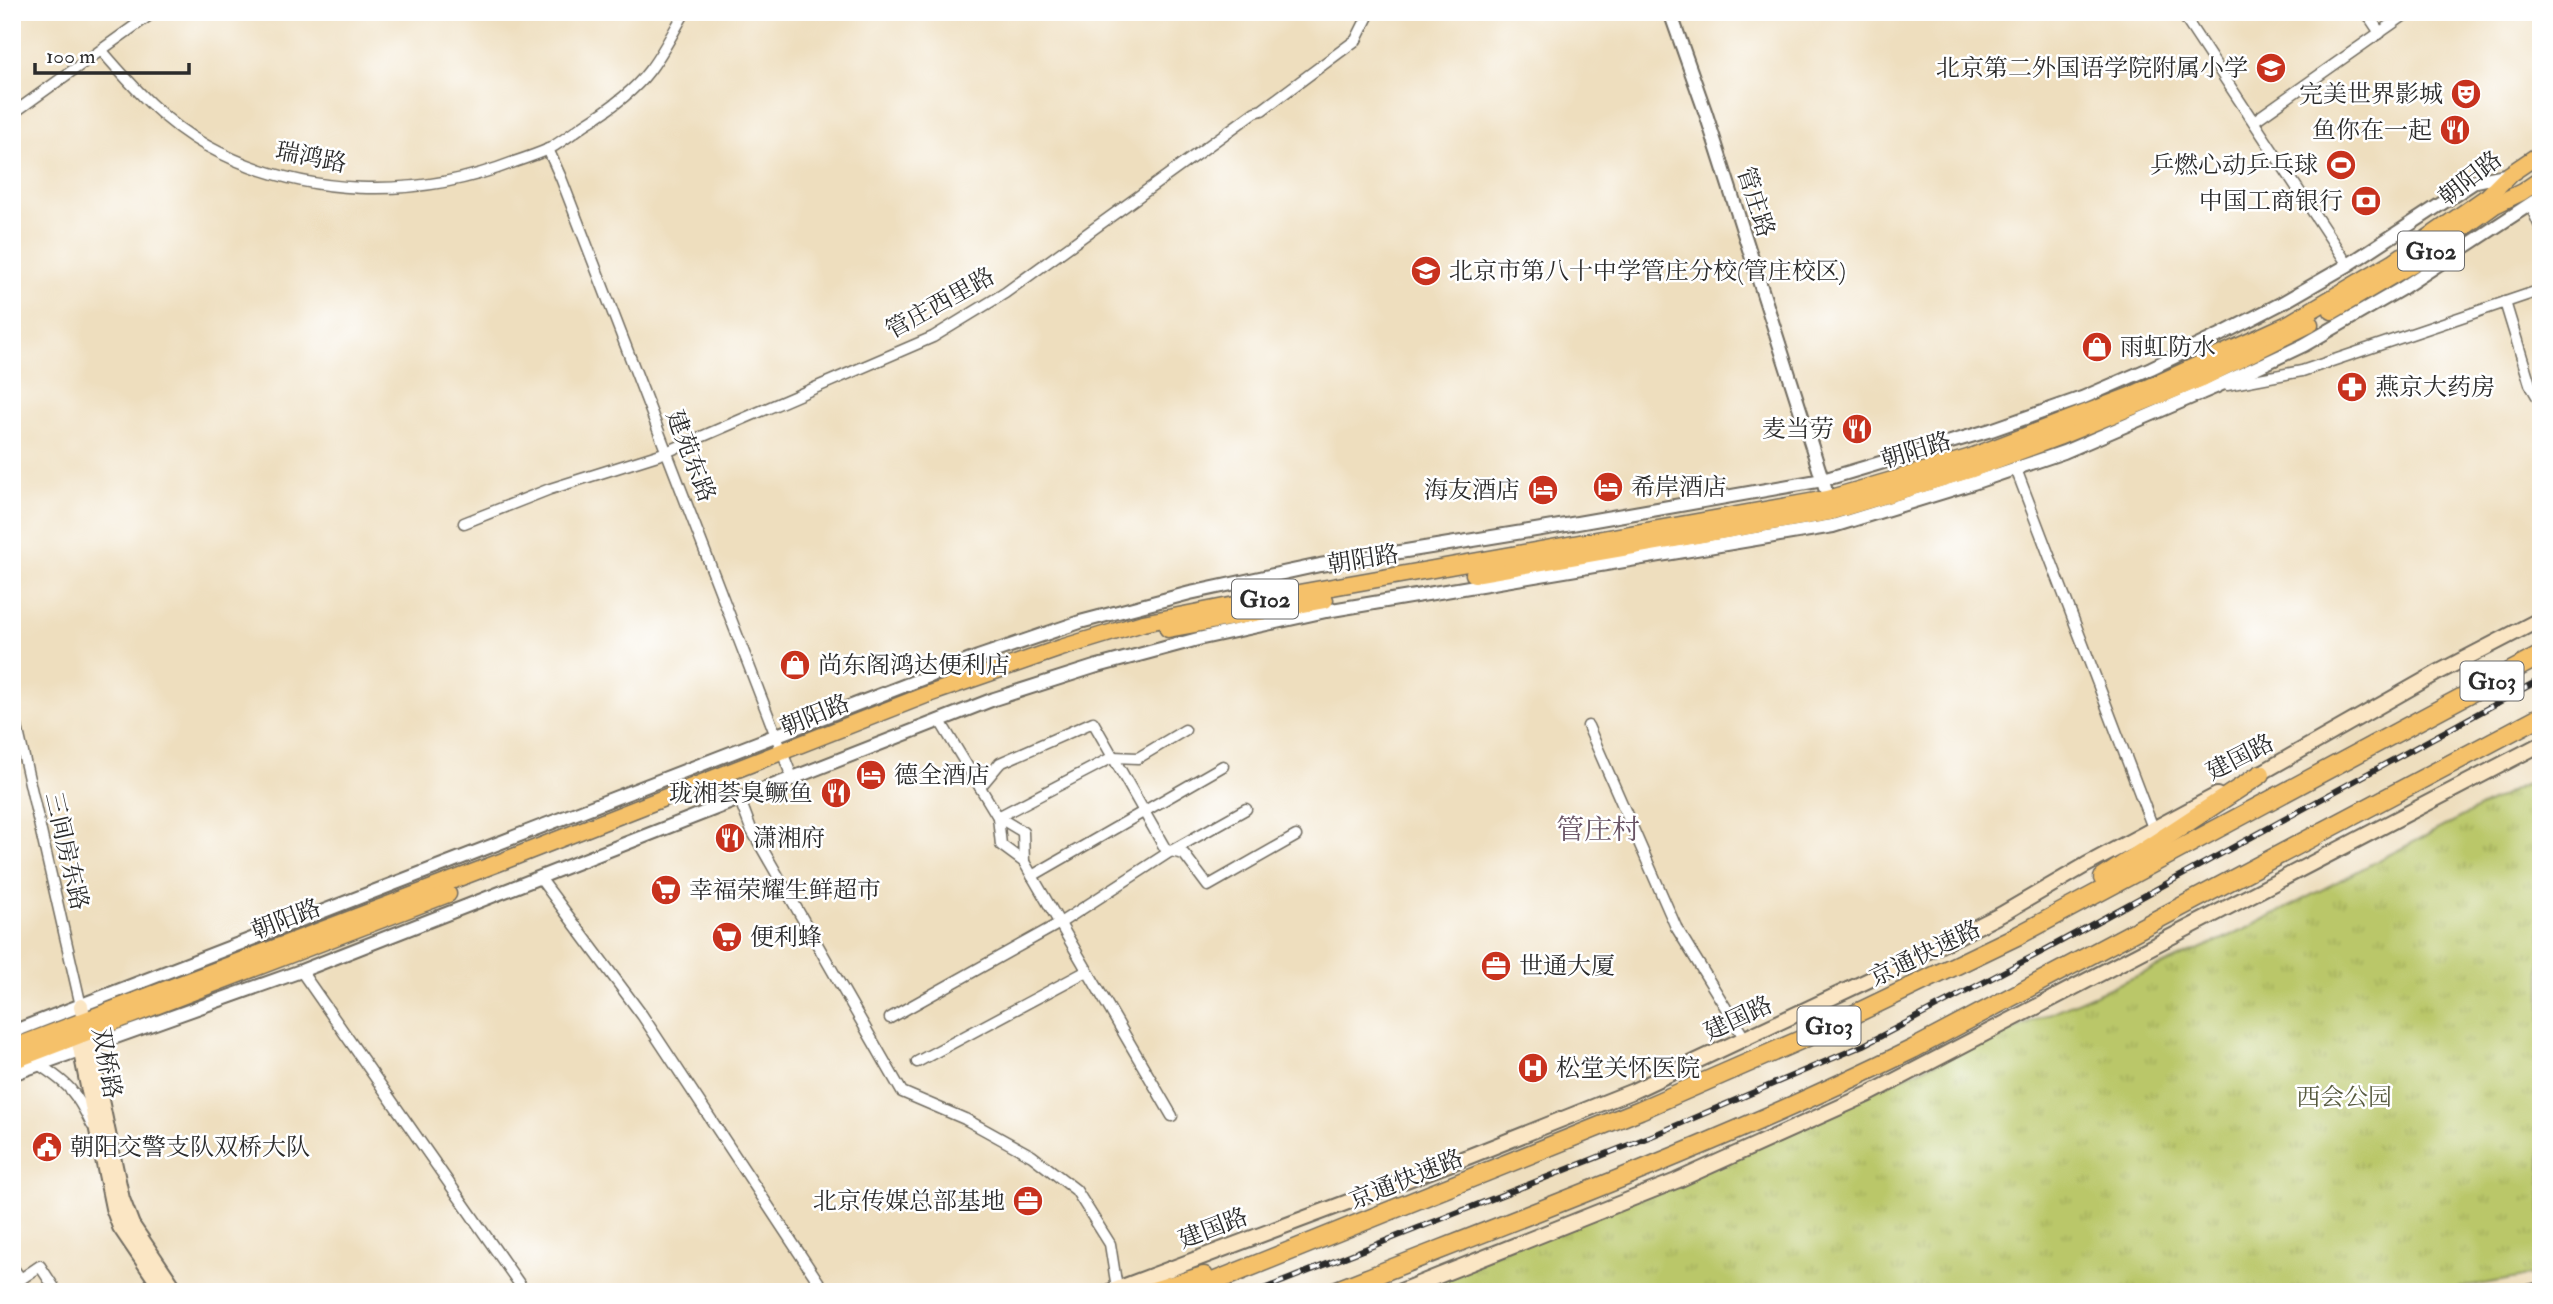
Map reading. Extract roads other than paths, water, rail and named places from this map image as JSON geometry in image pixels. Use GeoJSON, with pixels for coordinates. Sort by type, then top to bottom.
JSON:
{"type":"FeatureCollection","features":[{"type":"Feature","properties":{"kind":"highway","name":"朝阳路"},"geometry":{"type":"LineString","coordinates":[[1830,512],[2130,396],[2288,324],[2393,262],[2488,196],[2510,174],[2541,153]]}},
{"type":"Feature","properties":{"kind":"highway"},"geometry":{"type":"LineString","coordinates":[[2510,174],[2531,197]]}},
{"type":"Feature","properties":{"kind":"highway","name":"朝阳路"},"geometry":{"type":"LineString","coordinates":[[12,1061],[82,1031],[784,757],[989,683],[1145,634],[1348,595],[1830,512],[1972,469],[2202,379],[2287,337],[2417,261],[2495,205],[2531,197],[2541,179]]}},
{"type":"Feature","properties":{"kind":"highway"},"geometry":{"type":"LineString","coordinates":[[2444,706],[2541,648]]}},
{"type":"Feature","properties":{"kind":"highway","name":"京通快速路"},"geometry":{"type":"LineString","coordinates":[[1188,1292],[1653,1105],[1805,1038],[2019,935],[2541,655]]}},
{"type":"Feature","properties":{"kind":"highway","name":"G103"},"geometry":{"type":"LineString","coordinates":[[1332,1292],[1665,1161],[1838,1086],[2541,719]]}},
{"type":"Feature","properties":{"kind":"highway"},"geometry":{"type":"LineString","coordinates":[[2019,935],[2261,774]]}},
{"type":"Feature","properties":{"kind":"highway","name":"朝阳路"},"geometry":{"type":"LineString","coordinates":[[12,1048],[82,1031]]}},
{"type":"Feature","properties":{"kind":"highway"},"geometry":{"type":"LineString","coordinates":[[1150,1292],[1301,1248]]}},
{"type":"Feature","properties":{"kind":"main road","name":"建国路"},"geometry":{"type":"LineString","coordinates":[[1113,1290],[1482,1151],[1633,1091],[1745,1039],[2002,914],[2153,828],[2261,774],[2437,673],[2541,619]]}},
{"type":"Feature","properties":{"kind":"main road"},"geometry":{"type":"LineString","coordinates":[[1398,1292],[1676,1181],[1869,1094],[2541,744]]}},
{"type":"Feature","properties":{"kind":"main road","name":"双桥路"},"geometry":{"type":"LineString","coordinates":[[82,1031],[97,1136],[113,1208],[120,1227],[164,1292]]}},
{"type":"Feature","properties":{"kind":"main road","name":"双桥路"},"geometry":{"type":"LineString","coordinates":[[82,1031],[122,1199],[132,1225],[177,1292]]}},
{"type":"Feature","properties":{"kind":"street"},"geometry":{"type":"LineString","coordinates":[[12,114],[154,12]]}},
{"type":"Feature","properties":{"kind":"street","name":"瑞鸿路"},"geometry":{"type":"LineString","coordinates":[[102,51],[139,94],[171,122],[206,146],[251,166],[318,185],[419,187],[482,174],[548,149],[604,112],[648,72],[685,12]]}},
{"type":"Feature","properties":{"kind":"street","name":"管庄西里路"},"geometry":{"type":"LineString","coordinates":[[464,523],[550,489],[667,452],[933,337],[1005,293],[1255,112],[1262,110],[1356,40],[1370,12]]}},
{"type":"Feature","properties":{"kind":"street","name":"管庄路"},"geometry":{"type":"LineString","coordinates":[[1670,12],[1823,480],[1830,512]]}},
{"type":"Feature","properties":{"kind":"street"},"geometry":{"type":"LineString","coordinates":[[2181,12],[2348,265]]}},
{"type":"Feature","properties":{"kind":"street"},"geometry":{"type":"LineString","coordinates":[[2366,12],[2380,33]]}},
{"type":"Feature","properties":{"kind":"street"},"geometry":{"type":"LineString","coordinates":[[2254,121],[2409,12]]}},
{"type":"Feature","properties":{"kind":"street","name":"建苑东路"},"geometry":{"type":"LineString","coordinates":[[548,149],[793,780]]}},
{"type":"Feature","properties":{"kind":"street","name":"朝阳路"},"geometry":{"type":"LineString","coordinates":[[12,1074],[38,1064],[82,1031],[776,736],[978,657],[1080,622],[1189,593],[1320,565],[1823,480],[1991,430],[2082,398],[2218,336],[2281,303],[2348,265],[2476,181],[2510,174]]}},
{"type":"Feature","properties":{"kind":"street"},"geometry":{"type":"LineString","coordinates":[[2531,197],[2541,229]]}},
{"type":"Feature","properties":{"kind":"street","name":"朝阳路"},"geometry":{"type":"LineString","coordinates":[[12,1032],[82,1031],[301,971],[994,699],[1094,667],[1211,636],[1326,611],[1830,512],[2016,469],[2064,452],[2213,388],[2304,345],[2358,314],[2531,197]]}},
{"type":"Feature","properties":{"kind":"street"},"geometry":{"type":"LineString","coordinates":[[2213,388],[2302,371],[2541,290]]}},
{"type":"Feature","properties":{"kind":"street"},"geometry":{"type":"LineString","coordinates":[[2505,302],[2530,384],[2541,403]]}},
{"type":"Feature","properties":{"kind":"street"},"geometry":{"type":"LineString","coordinates":[[2016,469],[2153,828]]}},
{"type":"Feature","properties":{"kind":"street","name":"三间房东路"},"geometry":{"type":"LineString","coordinates":[[12,705],[82,1031]]}},
{"type":"Feature","properties":{"kind":"street"},"geometry":{"type":"LineString","coordinates":[[940,721],[998,817],[1002,845],[1024,862],[1172,1116]]}},
{"type":"Feature","properties":{"kind":"street"},"geometry":{"type":"LineString","coordinates":[[980,787],[1000,763],[1093,722],[1166,850],[1184,854],[1208,886],[1296,836]]}},
{"type":"Feature","properties":{"kind":"street"},"geometry":{"type":"LineString","coordinates":[[1588,726],[1676,927],[1745,1039]]}},
{"type":"Feature","properties":{"kind":"street"},"geometry":{"type":"LineString","coordinates":[[998,817],[1113,757],[1138,758],[1185,730]]}},
{"type":"Feature","properties":{"kind":"street"},"geometry":{"type":"LineString","coordinates":[[1032,876],[1223,766]]}},
{"type":"Feature","properties":{"kind":"street"},"geometry":{"type":"LineString","coordinates":[[740,800],[751,829],[902,1092],[965,1119],[1032,1156],[1076,1190],[1110,1244],[1113,1290]]}},
{"type":"Feature","properties":{"kind":"street"},"geometry":{"type":"LineString","coordinates":[[890,1018],[1060,923],[1171,851],[1246,809]]}},
{"type":"Feature","properties":{"kind":"street"},"geometry":{"type":"LineString","coordinates":[[998,817],[1023,832],[1024,862]]}},
{"type":"Feature","properties":{"kind":"street"},"geometry":{"type":"LineString","coordinates":[[540,878],[642,1016],[825,1292]]}},
{"type":"Feature","properties":{"kind":"street"},"geometry":{"type":"LineString","coordinates":[[301,971],[525,1292]]}},
{"type":"Feature","properties":{"kind":"street"},"geometry":{"type":"LineString","coordinates":[[917,1062],[1087,971]]}},
{"type":"Feature","properties":{"kind":"street"},"geometry":{"type":"LineString","coordinates":[[38,1064],[73,1090],[97,1136]]}},
{"type":"Feature","properties":{"kind":"street"},"geometry":{"type":"LineString","coordinates":[[12,1267],[16,1282],[40,1266],[57,1292]]}},
{"type":"Feature","properties":{"kind":"street"},"geometry":{"type":"LineString","coordinates":[[2525,1292],[2541,1289]]}},
{"type":"Feature","properties":{"kind":"railway"},"geometry":{"type":"LineString","coordinates":[[1256,1292],[1654,1135],[1864,1045],[2045,950],[2541,679]]}},
{"type":"Feature","properties":{"kind":"place","name":"北京第二外国语学院附属小学"},"geometry":{"type":"Point","coordinates":[2271,68]}},
{"type":"Feature","properties":{"kind":"place","name":"完美世界影城"},"geometry":{"type":"Point","coordinates":[2466,94]}},
{"type":"Feature","properties":{"kind":"place","name":"鱼你在一起"},"geometry":{"type":"Point","coordinates":[2455,130]}},
{"type":"Feature","properties":{"kind":"place","name":"乒燃心动乒乓球"},"geometry":{"type":"Point","coordinates":[2341,165]}},
{"type":"Feature","properties":{"kind":"place","name":"中国工商银行"},"geometry":{"type":"Point","coordinates":[2366,201]}},
{"type":"Feature","properties":{"kind":"place","name":"北京市第八十中学管庄分校(管庄校区)"},"geometry":{"type":"Point","coordinates":[1426,271]}},
{"type":"Feature","properties":{"kind":"place","name":"雨虹防水"},"geometry":{"type":"Point","coordinates":[2097,347]}},
{"type":"Feature","properties":{"kind":"place","name":"燕京大药房"},"geometry":{"type":"Point","coordinates":[2352,387]}},
{"type":"Feature","properties":{"kind":"place","name":"麦当劳"},"geometry":{"type":"Point","coordinates":[1857,429]}},
{"type":"Feature","properties":{"kind":"place","name":"希岸酒店"},"geometry":{"type":"Point","coordinates":[1608,487]}},
{"type":"Feature","properties":{"kind":"place","name":"海友酒店"},"geometry":{"type":"Point","coordinates":[1543,490]}},
{"type":"Feature","properties":{"kind":"place","name":"尚东阁鸿达便利店"},"geometry":{"type":"Point","coordinates":[795,665]}},
{"type":"Feature","properties":{"kind":"place","name":"德全酒店"},"geometry":{"type":"Point","coordinates":[871,775]}},
{"type":"Feature","properties":{"kind":"place","name":"珑湘荟臭鳜鱼"},"geometry":{"type":"Point","coordinates":[836,793]}},
{"type":"Feature","properties":{"kind":"place","name":"潇湘府"},"geometry":{"type":"Point","coordinates":[730,838]}},
{"type":"Feature","properties":{"kind":"place","name":"幸福荣耀生鲜超市"},"geometry":{"type":"Point","coordinates":[666,890]}},
{"type":"Feature","properties":{"kind":"place","name":"便利蜂"},"geometry":{"type":"Point","coordinates":[727,937]}},
{"type":"Feature","properties":{"kind":"place","name":"世通大厦"},"geometry":{"type":"Point","coordinates":[1496,966]}},
{"type":"Feature","properties":{"kind":"place","name":"松堂关怀医院"},"geometry":{"type":"Point","coordinates":[1533,1068]}},
{"type":"Feature","properties":{"kind":"place","name":"朝阳交警支队双桥大队"},"geometry":{"type":"Point","coordinates":[47,1147]}},
{"type":"Feature","properties":{"kind":"place","name":"北京传媒总部基地"},"geometry":{"type":"Point","coordinates":[1028,1201]}},
{"type":"Feature","properties":{"kind":"district","name":"管庄村"},"geometry":{"type":"Point","coordinates":[1598,829]}},
{"type":"Feature","properties":{"kind":"park label","name":"西会公园"},"geometry":{"type":"Point","coordinates":[2344,1097]}}]}
